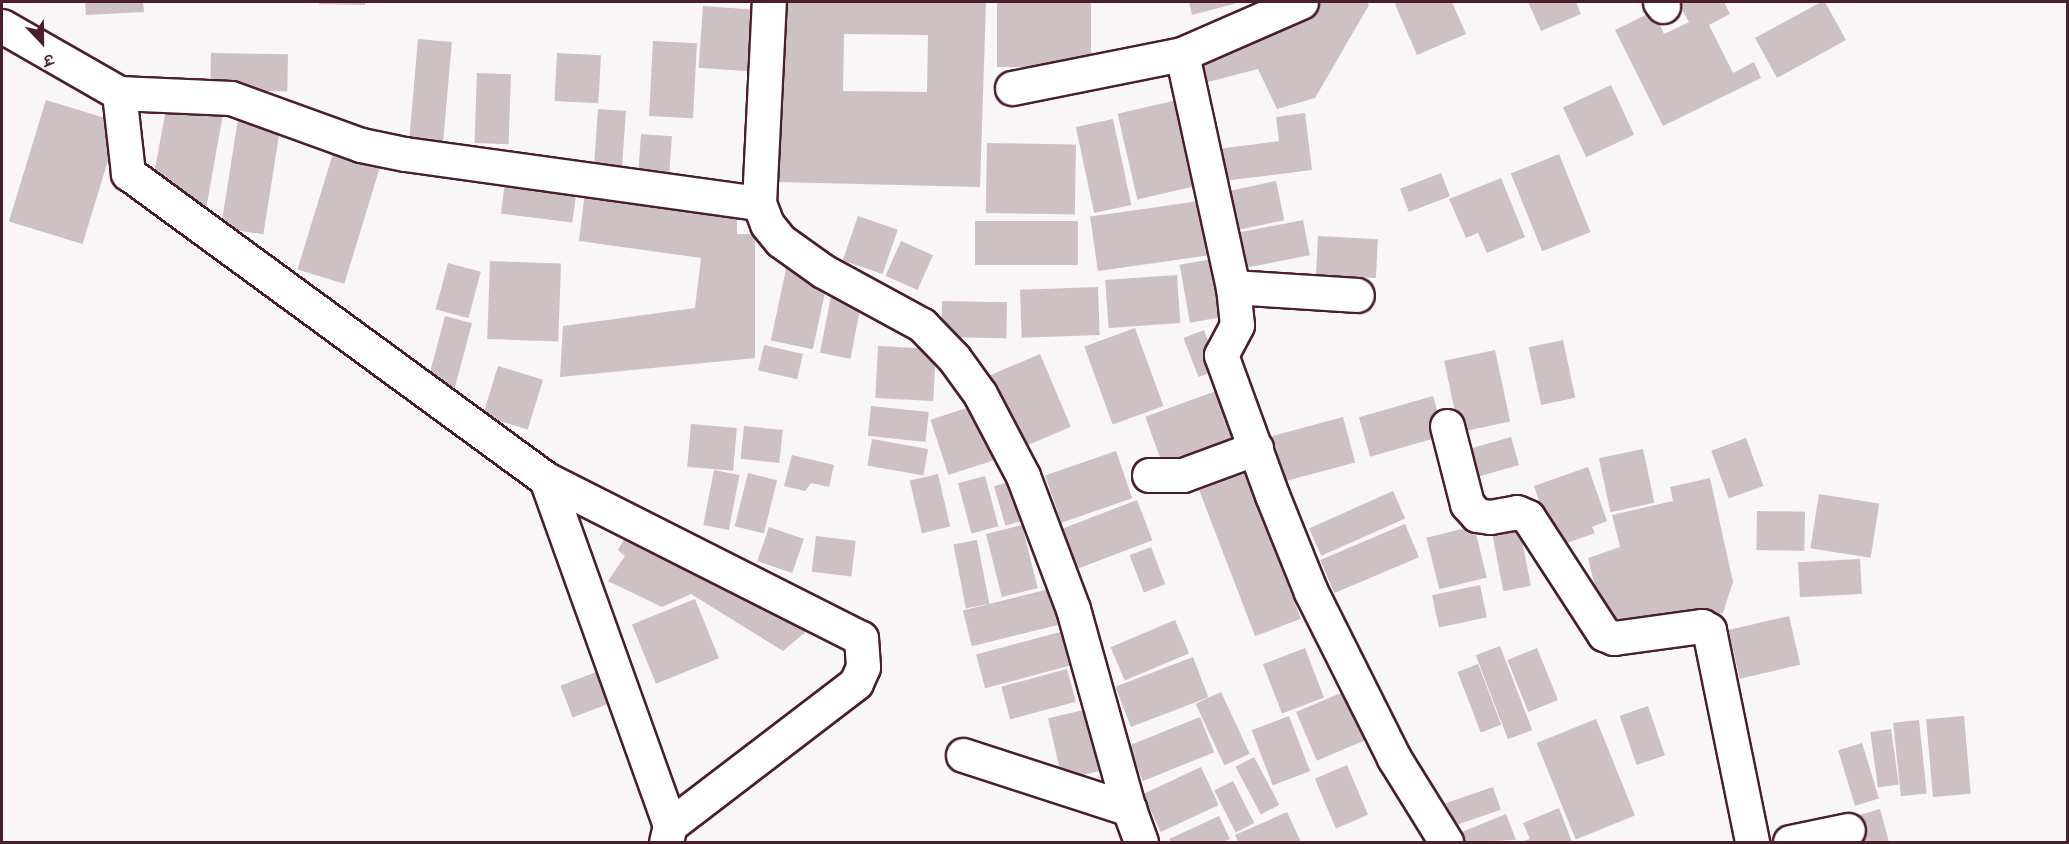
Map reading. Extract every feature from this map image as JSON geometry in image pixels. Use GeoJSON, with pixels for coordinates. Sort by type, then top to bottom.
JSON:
{"type":"FeatureCollection","features":[{"type":"Feature","properties":{"kind":"street"},"geometry":{"type":"LineString","coordinates":[[770,2],[759,203],[767,224],[781,241],[823,271],[922,325],[954,358],[980,394],[1023,476],[1073,609],[1141,843]]}},
{"type":"Feature","properties":{"kind":"street"},"geometry":{"type":"LineString","coordinates":[[1012,88],[1182,54],[1301,2]]}},
{"type":"Feature","properties":{"kind":"street"},"geometry":{"type":"LineString","coordinates":[[2,26],[119,93],[231,98],[361,145],[405,154],[759,203]]}},
{"type":"Feature","properties":{"kind":"street"},"geometry":{"type":"LineString","coordinates":[[1182,54],[1233,287],[1237,325],[1221,355],[1311,592],[1395,758],[1446,843]]}},
{"type":"Feature","properties":{"kind":"street"},"geometry":{"type":"LineString","coordinates":[[119,93],[128,173],[546,479],[861,638],[862,667],[856,683],[668,834],[546,479]]}},
{"type":"Feature","properties":{"kind":"street"},"geometry":{"type":"LineString","coordinates":[[1233,287],[1357,295]]}},
{"type":"Feature","properties":{"kind":"street"},"geometry":{"type":"LineString","coordinates":[[1447,426],[1467,504],[1477,515],[1490,517],[1517,512],[1528,517],[1604,634],[1614,638],[1702,626],[1709,630],[1752,843]]}},
{"type":"Feature","properties":{"kind":"street"},"geometry":{"type":"LineString","coordinates":[[1149,475],[1183,474],[1256,448]]}},
{"type":"Feature","properties":{"kind":"street"},"geometry":{"type":"LineString","coordinates":[[963,755],[1129,808]]}},
{"type":"Feature","properties":{"kind":"street"},"geometry":{"type":"LineString","coordinates":[[1790,843],[1848,830]]}},
{"type":"Feature","properties":{"kind":"building"},"geometry":{"type":"Polygon","coordinates":[[[85,2],[143,2],[144,12],[86,15],[85,2]]]}},
{"type":"Feature","properties":{"kind":"building"},"geometry":{"type":"Polygon","coordinates":[[[319,2],[365,2],[365,5],[319,4],[319,2]]]}},
{"type":"Feature","properties":{"kind":"building"},"geometry":{"type":"Polygon","coordinates":[[[783,2],[986,2],[980,187],[778,182],[783,2]],[[844,34],[843,91],[927,92],[928,35],[844,34]]]}},
{"type":"Feature","properties":{"kind":"building"},"geometry":{"type":"Polygon","coordinates":[[[997,2],[1091,2],[1091,67],[997,67],[997,2]]]}},
{"type":"Feature","properties":{"kind":"building"},"geometry":{"type":"Polygon","coordinates":[[[1189,2],[1241,2],[1192,15],[1189,2]]]}},
{"type":"Feature","properties":{"kind":"building"},"geometry":{"type":"Polygon","coordinates":[[[1310,2],[1367,2],[1369,5],[1315,98],[1277,109],[1258,69],[1208,82],[1198,52],[1310,2]]]}},
{"type":"Feature","properties":{"kind":"building"},"geometry":{"type":"Polygon","coordinates":[[[1394,2],[1452,2],[1466,34],[1417,55],[1394,2]]]}},
{"type":"Feature","properties":{"kind":"building"},"geometry":{"type":"Polygon","coordinates":[[[1528,2],[1576,2],[1581,14],[1541,31],[1528,2]]]}},
{"type":"Feature","properties":{"kind":"building"},"geometry":{"type":"Polygon","coordinates":[[[1678,2],[1724,2],[1730,14],[1709,25],[1733,73],[1754,62],[1761,78],[1663,126],[1615,30],[1654,11],[1664,34],[1689,22],[1678,2]]]}},
{"type":"Feature","properties":{"kind":"building"},"geometry":{"type":"Polygon","coordinates":[[[1821,2],[1825,2],[1846,40],[1777,78],[1755,38],[1821,2]]]}},
{"type":"Feature","properties":{"kind":"building"},"geometry":{"type":"Polygon","coordinates":[[[703,6],[760,10],[756,72],[699,68],[703,6]]]}},
{"type":"Feature","properties":{"kind":"building"},"geometry":{"type":"Polygon","coordinates":[[[418,39],[452,42],[443,147],[409,144],[418,39]]]}},
{"type":"Feature","properties":{"kind":"building"},"geometry":{"type":"Polygon","coordinates":[[[653,41],[697,43],[693,118],[649,116],[653,41]]]}},
{"type":"Feature","properties":{"kind":"building"},"geometry":{"type":"Polygon","coordinates":[[[211,53],[288,54],[287,91],[210,90],[211,53]]]}},
{"type":"Feature","properties":{"kind":"building"},"geometry":{"type":"Polygon","coordinates":[[[557,53],[601,55],[598,103],[554,101],[557,53]]]}},
{"type":"Feature","properties":{"kind":"building"},"geometry":{"type":"Polygon","coordinates":[[[477,73],[511,74],[509,144],[475,143],[477,73]]]}},
{"type":"Feature","properties":{"kind":"building"},"geometry":{"type":"Polygon","coordinates":[[[1611,85],[1634,135],[1586,157],[1563,107],[1611,85]]]}},
{"type":"Feature","properties":{"kind":"building"},"geometry":{"type":"Polygon","coordinates":[[[46,100],[120,123],[83,244],[9,221],[46,100]]]}},
{"type":"Feature","properties":{"kind":"building"},"geometry":{"type":"Polygon","coordinates":[[[1177,100],[1197,186],[1137,199],[1118,114],[1177,100]]]}},
{"type":"Feature","properties":{"kind":"building"},"geometry":{"type":"Polygon","coordinates":[[[167,104],[223,114],[206,209],[153,179],[167,104]]]}},
{"type":"Feature","properties":{"kind":"building"},"geometry":{"type":"Polygon","coordinates":[[[598,109],[626,111],[622,166],[594,164],[598,109]]]}},
{"type":"Feature","properties":{"kind":"building"},"geometry":{"type":"Polygon","coordinates":[[[239,113],[281,120],[263,234],[221,228],[239,113]]]}},
{"type":"Feature","properties":{"kind":"building"},"geometry":{"type":"Polygon","coordinates":[[[1305,113],[1312,170],[1223,181],[1218,149],[1279,141],[1276,117],[1305,113]]]}},
{"type":"Feature","properties":{"kind":"building"},"geometry":{"type":"Polygon","coordinates":[[[1113,119],[1131,205],[1094,213],[1076,127],[1113,119]]]}},
{"type":"Feature","properties":{"kind":"building"},"geometry":{"type":"Polygon","coordinates":[[[641,134],[672,136],[669,174],[638,172],[641,134]]]}},
{"type":"Feature","properties":{"kind":"building"},"geometry":{"type":"Polygon","coordinates":[[[987,143],[1076,145],[1075,215],[986,213],[987,143]]]}},
{"type":"Feature","properties":{"kind":"building"},"geometry":{"type":"Polygon","coordinates":[[[334,150],[381,164],[344,284],[297,270],[334,150]]]}},
{"type":"Feature","properties":{"kind":"building"},"geometry":{"type":"Polygon","coordinates":[[[1559,154],[1590,232],[1542,251],[1511,173],[1559,154]]]}},
{"type":"Feature","properties":{"kind":"building"},"geometry":{"type":"Polygon","coordinates":[[[506,173],[577,182],[572,222],[501,214],[506,173]]]}},
{"type":"Feature","properties":{"kind":"building"},"geometry":{"type":"Polygon","coordinates":[[[1441,173],[1450,196],[1409,212],[1400,189],[1441,173]]]}},
{"type":"Feature","properties":{"kind":"building"},"geometry":{"type":"Polygon","coordinates":[[[1501,178],[1525,237],[1487,253],[1478,233],[1466,238],[1449,199],[1501,178]]]}},
{"type":"Feature","properties":{"kind":"building"},"geometry":{"type":"Polygon","coordinates":[[[1276,181],[1284,220],[1235,231],[1227,191],[1276,181]]]}},
{"type":"Feature","properties":{"kind":"building"},"geometry":{"type":"Polygon","coordinates":[[[585,191],[737,208],[737,234],[755,234],[755,358],[560,377],[563,326],[695,308],[701,258],[579,241],[585,191]]]}},
{"type":"Feature","properties":{"kind":"building"},"geometry":{"type":"Polygon","coordinates":[[[1207,200],[1215,254],[1098,271],[1090,216],[1207,200]]]}},
{"type":"Feature","properties":{"kind":"building"},"geometry":{"type":"Polygon","coordinates":[[[858,216],[898,230],[882,274],[843,260],[858,216]]]}},
{"type":"Feature","properties":{"kind":"building"},"geometry":{"type":"Polygon","coordinates":[[[1303,220],[1310,255],[1244,268],[1237,233],[1303,220]]]}},
{"type":"Feature","properties":{"kind":"building"},"geometry":{"type":"Polygon","coordinates":[[[975,221],[1078,221],[1078,265],[975,265],[975,221]]]}},
{"type":"Feature","properties":{"kind":"building"},"geometry":{"type":"Polygon","coordinates":[[[1318,236],[1378,239],[1376,278],[1316,275],[1318,236]]]}},
{"type":"Feature","properties":{"kind":"building"},"geometry":{"type":"Polygon","coordinates":[[[901,241],[933,255],[918,290],[886,276],[901,241]]]}},
{"type":"Feature","properties":{"kind":"building"},"geometry":{"type":"Polygon","coordinates":[[[1223,257],[1233,315],[1190,323],[1180,265],[1223,257]]]}},
{"type":"Feature","properties":{"kind":"building"},"geometry":{"type":"Polygon","coordinates":[[[490,261],[561,263],[558,341],[487,339],[490,261]]]}},
{"type":"Feature","properties":{"kind":"building"},"geometry":{"type":"Polygon","coordinates":[[[448,263],[481,272],[468,318],[436,309],[448,263]]]}},
{"type":"Feature","properties":{"kind":"building"},"geometry":{"type":"Polygon","coordinates":[[[786,269],[828,278],[813,349],[771,340],[786,269]]]}},
{"type":"Feature","properties":{"kind":"building"},"geometry":{"type":"Polygon","coordinates":[[[1177,275],[1180,323],[1109,328],[1105,280],[1177,275]]]}},
{"type":"Feature","properties":{"kind":"building"},"geometry":{"type":"Polygon","coordinates":[[[1098,287],[1100,335],[1022,338],[1020,290],[1098,287]]]}},
{"type":"Feature","properties":{"kind":"building"},"geometry":{"type":"Polygon","coordinates":[[[832,291],[862,297],[850,359],[820,353],[832,291]]]}},
{"type":"Feature","properties":{"kind":"building"},"geometry":{"type":"Polygon","coordinates":[[[942,301],[1007,302],[1006,338],[941,337],[942,301]]]}},
{"type":"Feature","properties":{"kind":"building"},"geometry":{"type":"Polygon","coordinates":[[[445,316],[472,323],[454,389],[427,382],[445,316]]]}},
{"type":"Feature","properties":{"kind":"building"},"geometry":{"type":"Polygon","coordinates":[[[1135,328],[1163,406],[1113,424],[1084,346],[1135,328]]]}},
{"type":"Feature","properties":{"kind":"building"},"geometry":{"type":"Polygon","coordinates":[[[1204,330],[1219,369],[1199,377],[1183,338],[1204,330]]]}},
{"type":"Feature","properties":{"kind":"building"},"geometry":{"type":"Polygon","coordinates":[[[1563,340],[1575,398],[1541,405],[1529,347],[1563,340]]]}},
{"type":"Feature","properties":{"kind":"building"},"geometry":{"type":"Polygon","coordinates":[[[764,345],[803,354],[797,379],[758,370],[764,345]]]}},
{"type":"Feature","properties":{"kind":"building"},"geometry":{"type":"Polygon","coordinates":[[[878,346],[936,349],[933,401],[875,398],[878,346]]]}},
{"type":"Feature","properties":{"kind":"building"},"geometry":{"type":"Polygon","coordinates":[[[1495,350],[1510,421],[1459,432],[1444,361],[1495,350]]]}},
{"type":"Feature","properties":{"kind":"building"},"geometry":{"type":"Polygon","coordinates":[[[1040,354],[1071,427],[1017,449],[987,377],[1040,354]]]}},
{"type":"Feature","properties":{"kind":"building"},"geometry":{"type":"Polygon","coordinates":[[[498,366],[543,380],[528,429],[483,416],[498,366]]]}},
{"type":"Feature","properties":{"kind":"building"},"geometry":{"type":"Polygon","coordinates":[[[1227,387],[1245,436],[1163,466],[1145,417],[1227,387]]]}},
{"type":"Feature","properties":{"kind":"building"},"geometry":{"type":"Polygon","coordinates":[[[1433,396],[1444,435],[1370,457],[1359,417],[1433,396]]]}},
{"type":"Feature","properties":{"kind":"building"},"geometry":{"type":"Polygon","coordinates":[[[979,404],[997,459],[948,475],[930,420],[979,404]]]}},
{"type":"Feature","properties":{"kind":"building"},"geometry":{"type":"Polygon","coordinates":[[[871,406],[929,412],[926,442],[868,436],[871,406]]]}},
{"type":"Feature","properties":{"kind":"building"},"geometry":{"type":"Polygon","coordinates":[[[1343,417],[1355,462],[1285,481],[1272,436],[1343,417]]]}},
{"type":"Feature","properties":{"kind":"building"},"geometry":{"type":"Polygon","coordinates":[[[691,424],[737,428],[733,471],[687,467],[691,424]]]}},
{"type":"Feature","properties":{"kind":"building"},"geometry":{"type":"Polygon","coordinates":[[[744,426],[783,430],[779,463],[741,459],[744,426]]]}},
{"type":"Feature","properties":{"kind":"building"},"geometry":{"type":"Polygon","coordinates":[[[1511,437],[1519,465],[1469,479],[1461,451],[1511,437]]]}},
{"type":"Feature","properties":{"kind":"building"},"geometry":{"type":"Polygon","coordinates":[[[1746,438],[1763,486],[1729,499],[1711,451],[1746,438]]]}},
{"type":"Feature","properties":{"kind":"building"},"geometry":{"type":"Polygon","coordinates":[[[872,439],[928,449],[923,475],[867,466],[872,439]]]}},
{"type":"Feature","properties":{"kind":"building"},"geometry":{"type":"Polygon","coordinates":[[[1643,449],[1654,503],[1610,512],[1599,458],[1643,449]]]}},
{"type":"Feature","properties":{"kind":"building"},"geometry":{"type":"Polygon","coordinates":[[[1116,451],[1132,498],[1061,523],[1045,475],[1116,451]]]}},
{"type":"Feature","properties":{"kind":"building"},"geometry":{"type":"Polygon","coordinates":[[[792,455],[834,465],[829,487],[811,483],[805,491],[784,486],[792,455]]]}},
{"type":"Feature","properties":{"kind":"building"},"geometry":{"type":"Polygon","coordinates":[[[1588,467],[1607,521],[1592,527],[1595,533],[1556,547],[1533,503],[1539,501],[1534,486],[1588,467]]]}},
{"type":"Feature","properties":{"kind":"building"},"geometry":{"type":"Polygon","coordinates":[[[714,470],[740,475],[729,530],[703,525],[714,470]]]}},
{"type":"Feature","properties":{"kind":"building"},"geometry":{"type":"Polygon","coordinates":[[[748,473],[777,480],[764,534],[735,526],[748,473]]]}},
{"type":"Feature","properties":{"kind":"building"},"geometry":{"type":"Polygon","coordinates":[[[1245,473],[1301,619],[1255,636],[1199,491],[1245,473]]]}},
{"type":"Feature","properties":{"kind":"building"},"geometry":{"type":"Polygon","coordinates":[[[938,474],[950,527],[922,533],[910,481],[938,474]]]}},
{"type":"Feature","properties":{"kind":"building"},"geometry":{"type":"Polygon","coordinates":[[[985,476],[998,526],[971,533],[958,483],[985,476]]]}},
{"type":"Feature","properties":{"kind":"building"},"geometry":{"type":"Polygon","coordinates":[[[1710,478],[1733,582],[1723,613],[1606,630],[1588,558],[1620,547],[1612,515],[1673,501],[1670,487],[1710,478]]]}},
{"type":"Feature","properties":{"kind":"building"},"geometry":{"type":"Polygon","coordinates":[[[1019,479],[1030,518],[1005,526],[994,486],[1019,479]]]}},
{"type":"Feature","properties":{"kind":"building"},"geometry":{"type":"Polygon","coordinates":[[[1393,491],[1405,518],[1321,556],[1309,528],[1393,491]]]}},
{"type":"Feature","properties":{"kind":"building"},"geometry":{"type":"Polygon","coordinates":[[[1819,494],[1879,504],[1871,558],[1810,548],[1819,494]]]}},
{"type":"Feature","properties":{"kind":"building"},"geometry":{"type":"Polygon","coordinates":[[[1137,500],[1152,540],[1078,569],[1062,529],[1137,500]]]}},
{"type":"Feature","properties":{"kind":"building"},"geometry":{"type":"Polygon","coordinates":[[[1757,511],[1805,512],[1804,551],[1756,550],[1757,511]]]}},
{"type":"Feature","properties":{"kind":"building"},"geometry":{"type":"Polygon","coordinates":[[[1405,524],[1419,557],[1334,593],[1320,560],[1405,524]]]}},
{"type":"Feature","properties":{"kind":"building"},"geometry":{"type":"Polygon","coordinates":[[[1022,525],[1038,588],[1002,597],[986,534],[1022,525]]]}},
{"type":"Feature","properties":{"kind":"building"},"geometry":{"type":"Polygon","coordinates":[[[1519,525],[1531,586],[1503,591],[1492,530],[1519,525]]]}},
{"type":"Feature","properties":{"kind":"building"},"geometry":{"type":"Polygon","coordinates":[[[1474,526],[1487,577],[1439,589],[1426,538],[1474,526]]]}},
{"type":"Feature","properties":{"kind":"building"},"geometry":{"type":"Polygon","coordinates":[[[631,527],[809,629],[783,651],[691,594],[662,607],[608,581],[625,556],[618,550],[631,527]]]}},
{"type":"Feature","properties":{"kind":"building"},"geometry":{"type":"Polygon","coordinates":[[[769,527],[804,539],[792,573],[757,561],[769,527]]]}},
{"type":"Feature","properties":{"kind":"building"},"geometry":{"type":"Polygon","coordinates":[[[816,536],[856,541],[851,577],[812,572],[816,536]]]}},
{"type":"Feature","properties":{"kind":"building"},"geometry":{"type":"Polygon","coordinates":[[[977,540],[989,604],[966,608],[953,545],[977,540]]]}},
{"type":"Feature","properties":{"kind":"building"},"geometry":{"type":"Polygon","coordinates":[[[1151,547],[1165,584],[1144,593],[1130,555],[1151,547]]]}},
{"type":"Feature","properties":{"kind":"building"},"geometry":{"type":"Polygon","coordinates":[[[1860,559],[1862,594],[1800,597],[1798,562],[1860,559]]]}},
{"type":"Feature","properties":{"kind":"building"},"geometry":{"type":"Polygon","coordinates":[[[1480,585],[1487,617],[1439,627],[1432,595],[1480,585]]]}},
{"type":"Feature","properties":{"kind":"building"},"geometry":{"type":"Polygon","coordinates":[[[1057,587],[1066,623],[972,646],[963,610],[1057,587]]]}},
{"type":"Feature","properties":{"kind":"building"},"geometry":{"type":"Polygon","coordinates":[[[695,599],[719,658],[656,684],[632,624],[695,599]]]}},
{"type":"Feature","properties":{"kind":"building"},"geometry":{"type":"Polygon","coordinates":[[[1789,616],[1800,665],[1740,679],[1729,630],[1789,616]]]}},
{"type":"Feature","properties":{"kind":"building"},"geometry":{"type":"Polygon","coordinates":[[[1175,620],[1189,653],[1125,680],[1111,647],[1175,620]]]}},
{"type":"Feature","properties":{"kind":"building"},"geometry":{"type":"Polygon","coordinates":[[[1064,631],[1073,665],[985,688],[976,655],[1064,631]]]}},
{"type":"Feature","properties":{"kind":"building"},"geometry":{"type":"Polygon","coordinates":[[[1500,646],[1532,730],[1508,739],[1476,655],[1500,646]]]}},
{"type":"Feature","properties":{"kind":"building"},"geometry":{"type":"Polygon","coordinates":[[[1305,648],[1324,697],[1282,714],[1263,664],[1305,648]]]}},
{"type":"Feature","properties":{"kind":"building"},"geometry":{"type":"Polygon","coordinates":[[[1537,648],[1558,700],[1528,712],[1507,660],[1537,648]]]}},
{"type":"Feature","properties":{"kind":"building"},"geometry":{"type":"Polygon","coordinates":[[[1193,657],[1208,697],[1131,727],[1116,687],[1193,657]]]}},
{"type":"Feature","properties":{"kind":"building"},"geometry":{"type":"Polygon","coordinates":[[[1478,664],[1501,725],[1481,733],[1457,672],[1478,664]]]}},
{"type":"Feature","properties":{"kind":"building"},"geometry":{"type":"Polygon","coordinates":[[[609,667],[621,699],[573,717],[560,686],[609,667]]]}},
{"type":"Feature","properties":{"kind":"building"},"geometry":{"type":"Polygon","coordinates":[[[1067,669],[1076,702],[1010,719],[1001,687],[1067,669]]]}},
{"type":"Feature","properties":{"kind":"building"},"geometry":{"type":"Polygon","coordinates":[[[1355,687],[1376,736],[1317,761],[1296,712],[1355,687]]]}},
{"type":"Feature","properties":{"kind":"building"},"geometry":{"type":"Polygon","coordinates":[[[1221,692],[1250,754],[1224,765],[1196,704],[1221,692]]]}},
{"type":"Feature","properties":{"kind":"building"},"geometry":{"type":"Polygon","coordinates":[[[1648,706],[1665,755],[1637,765],[1620,716],[1648,706]]]}},
{"type":"Feature","properties":{"kind":"building"},"geometry":{"type":"Polygon","coordinates":[[[1088,709],[1102,770],[1062,780],[1048,718],[1088,709]]]}},
{"type":"Feature","properties":{"kind":"building"},"geometry":{"type":"Polygon","coordinates":[[[1289,716],[1310,771],[1273,785],[1252,730],[1289,716]]]}},
{"type":"Feature","properties":{"kind":"building"},"geometry":{"type":"Polygon","coordinates":[[[1964,716],[1971,794],[1933,797],[1926,719],[1964,716]]]}},
{"type":"Feature","properties":{"kind":"building"},"geometry":{"type":"Polygon","coordinates":[[[1200,717],[1214,752],[1143,781],[1129,746],[1200,717]]]}},
{"type":"Feature","properties":{"kind":"building"},"geometry":{"type":"Polygon","coordinates":[[[1596,719],[1635,815],[1576,839],[1537,743],[1596,719]]]}},
{"type":"Feature","properties":{"kind":"building"},"geometry":{"type":"Polygon","coordinates":[[[1919,720],[1927,794],[1901,796],[1893,723],[1919,720]]]}},
{"type":"Feature","properties":{"kind":"building"},"geometry":{"type":"Polygon","coordinates":[[[1891,729],[1899,784],[1878,787],[1870,732],[1891,729]]]}},
{"type":"Feature","properties":{"kind":"building"},"geometry":{"type":"Polygon","coordinates":[[[1862,743],[1879,798],[1855,806],[1838,750],[1862,743]]]}},
{"type":"Feature","properties":{"kind":"building"},"geometry":{"type":"Polygon","coordinates":[[[1254,757],[1279,805],[1261,815],[1235,767],[1254,757]]]}},
{"type":"Feature","properties":{"kind":"building"},"geometry":{"type":"Polygon","coordinates":[[[1347,765],[1368,815],[1336,828],[1315,779],[1347,765]]]}},
{"type":"Feature","properties":{"kind":"building"},"geometry":{"type":"Polygon","coordinates":[[[1201,767],[1219,805],[1161,832],[1143,794],[1201,767]]]}},
{"type":"Feature","properties":{"kind":"building"},"geometry":{"type":"Polygon","coordinates":[[[1233,781],[1254,823],[1236,832],[1214,791],[1233,781]]]}},
{"type":"Feature","properties":{"kind":"building"},"geometry":{"type":"Polygon","coordinates":[[[1493,787],[1501,810],[1454,826],[1446,803],[1493,787]]]}},
{"type":"Feature","properties":{"kind":"building"},"geometry":{"type":"Polygon","coordinates":[[[1559,808],[1572,842],[1520,842],[1530,839],[1523,823],[1559,808]]]}},
{"type":"Feature","properties":{"kind":"building"},"geometry":{"type":"Polygon","coordinates":[[[1880,809],[1889,842],[1864,842],[1856,816],[1880,809]]]}},
{"type":"Feature","properties":{"kind":"building"},"geometry":{"type":"Polygon","coordinates":[[[1287,812],[1301,842],[1238,842],[1235,835],[1287,812]]]}},
{"type":"Feature","properties":{"kind":"building"},"geometry":{"type":"Polygon","coordinates":[[[1506,814],[1516,840],[1465,842],[1462,832],[1506,814]]]}},
{"type":"Feature","properties":{"kind":"building"},"geometry":{"type":"Polygon","coordinates":[[[1219,816],[1230,839],[1223,842],[1171,842],[1169,839],[1219,816]]]}}]}
